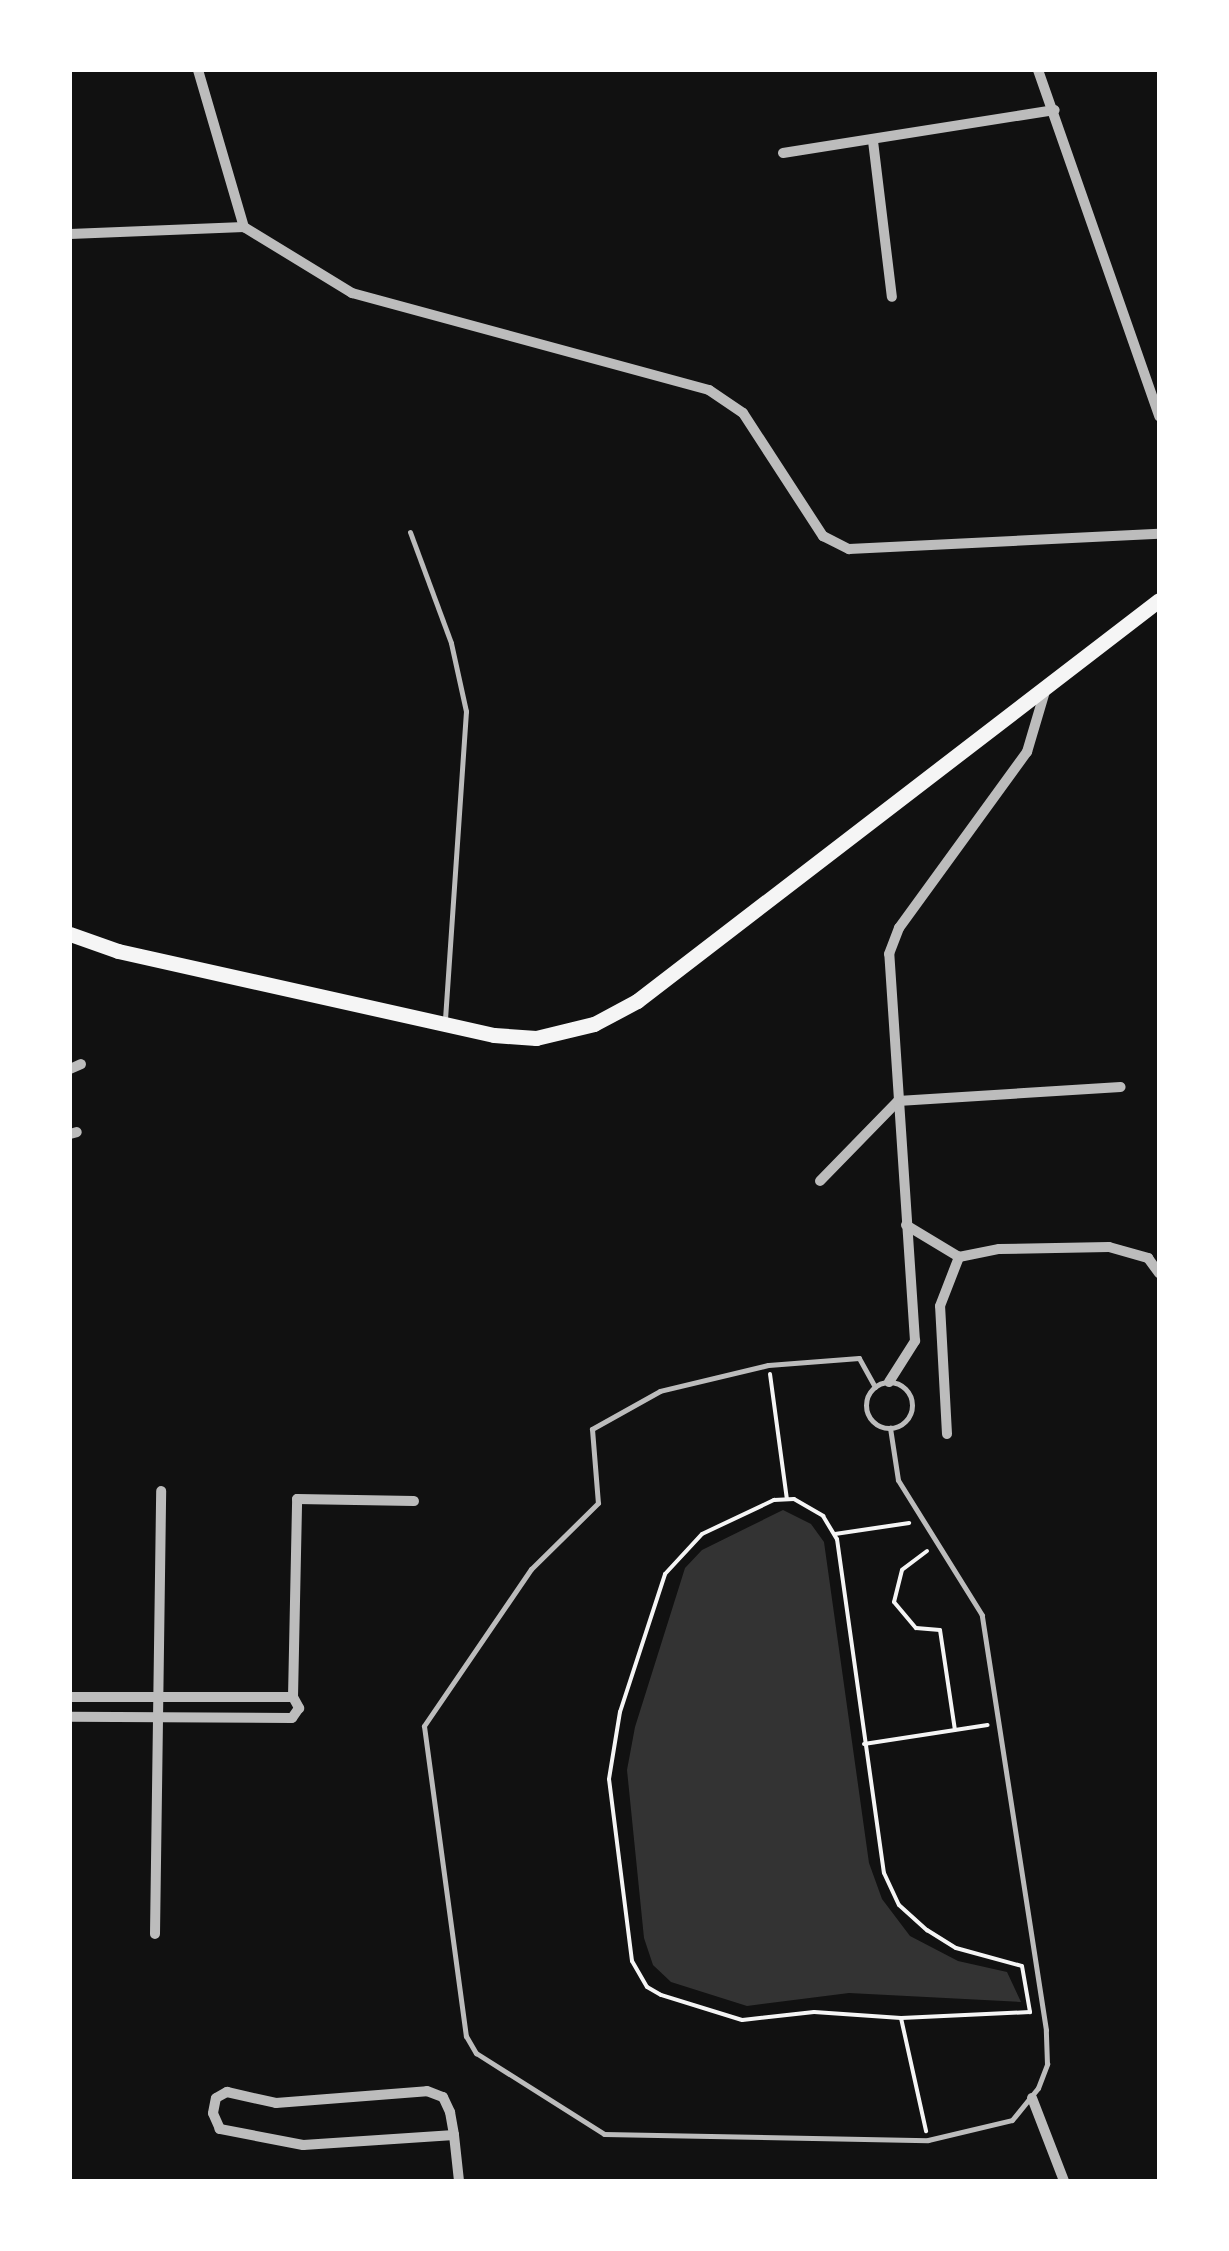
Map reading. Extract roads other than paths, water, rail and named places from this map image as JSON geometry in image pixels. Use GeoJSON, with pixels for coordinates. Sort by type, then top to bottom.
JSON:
{"type":"FeatureCollection","features":[{"type":"Feature","properties":{"kind":"main road"},"geometry":{"type":"LineString","coordinates":[[70,934],[118,951],[445,1025],[536,1038],[594,1024],[637,1001],[1047,682],[1159,600]]}},
{"type":"Feature","properties":{"kind":"street"},"geometry":{"type":"LineString","coordinates":[[198,70],[244,227]]}},
{"type":"Feature","properties":{"kind":"street"},"geometry":{"type":"LineString","coordinates":[[1038,70],[1159,416]]}},
{"type":"Feature","properties":{"kind":"street"},"geometry":{"type":"LineString","coordinates":[[783,153],[1055,110]]}},
{"type":"Feature","properties":{"kind":"street"},"geometry":{"type":"LineString","coordinates":[[873,141],[892,297]]}},
{"type":"Feature","properties":{"kind":"street"},"geometry":{"type":"LineString","coordinates":[[70,234],[244,227],[352,293],[709,390],[743,412],[823,536],[849,548],[1159,534]]}},
{"type":"Feature","properties":{"kind":"street"},"geometry":{"type":"LineString","coordinates":[[889,1382],[915,1341],[889,954],[899,928],[1027,752],[1047,682]]}},
{"type":"Feature","properties":{"kind":"street"},"geometry":{"type":"LineString","coordinates":[[820,1180],[898,1100],[1121,1087]]}},
{"type":"Feature","properties":{"kind":"street"},"geometry":{"type":"LineString","coordinates":[[906,1225],[959,1256],[999,1249],[1109,1247],[1148,1258],[1159,1272]]}},
{"type":"Feature","properties":{"kind":"street"},"geometry":{"type":"LineString","coordinates":[[947,1434],[940,1306],[959,1256]]}},
{"type":"Feature","properties":{"kind":"street"},"geometry":{"type":"LineString","coordinates":[[155,1934],[161,1490]]}},
{"type":"Feature","properties":{"kind":"street"},"geometry":{"type":"LineString","coordinates":[[70,1717],[292,1718],[299,1708],[293,1697],[297,1499],[414,1500]]}},
{"type":"Feature","properties":{"kind":"street"},"geometry":{"type":"LineString","coordinates":[[70,1697],[293,1697]]}},
{"type":"Feature","properties":{"kind":"street"},"geometry":{"type":"LineString","coordinates":[[454,2135],[303,2145],[220,2129],[213,2113],[216,2098],[227,2092],[276,2103],[427,2091],[443,2097],[454,2135],[459,2181]]}},
{"type":"Feature","properties":{"kind":"street"},"geometry":{"type":"LineString","coordinates":[[1032,2098],[1064,2181]]}},
{"type":"Feature","properties":{"kind":"lane"},"geometry":{"type":"LineString","coordinates":[[410,532],[451,643],[466,711],[445,1025]]}},
{"type":"Feature","properties":{"kind":"lane"},"geometry":{"type":"LineString","coordinates":[[874,1387],[860,1358],[768,1365],[660,1391],[592,1429],[598,1504],[532,1569],[424,1726],[466,2036],[476,2053],[604,2134],[928,2140],[1012,2120],[1032,2098],[1048,2064],[982,1616],[898,1480],[890,1428]]}},
{"type":"Feature","properties":{"kind":"lane"},"geometry":{"type":"LineString","coordinates":[[889,1382],[903,1387],[912,1406],[907,1420],[890,1428],[868,1416],[866,1400],[874,1387],[889,1382]]}}]}
